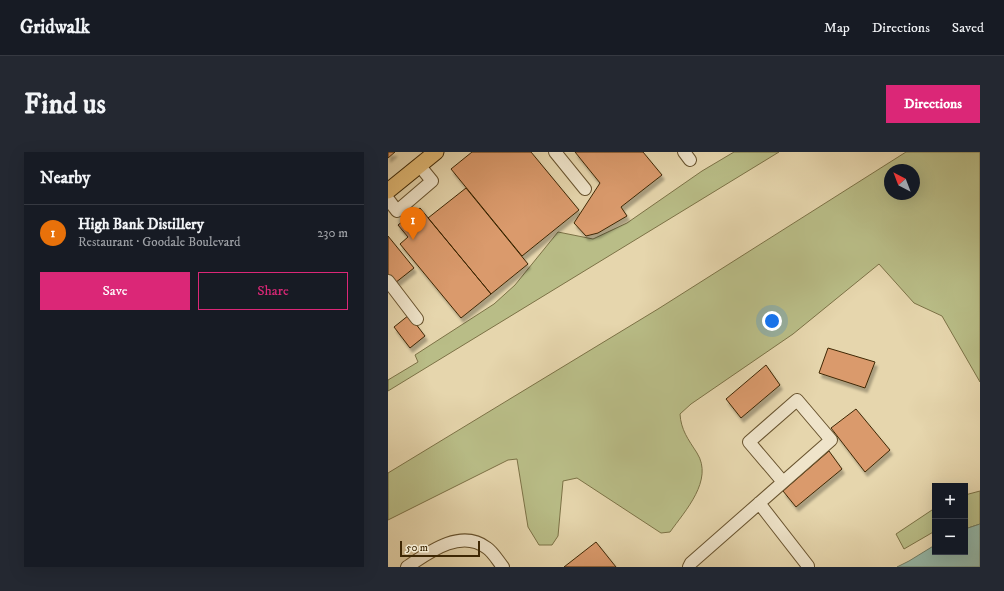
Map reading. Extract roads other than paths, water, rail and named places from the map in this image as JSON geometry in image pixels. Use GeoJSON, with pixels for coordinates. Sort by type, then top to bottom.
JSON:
{"type":"FeatureCollection","features":[{"type":"Feature","properties":{"kind":"main road"},"geometry":{"type":"LineString","coordinates":[[388,191],[436,152]]}},
{"type":"Feature","properties":{"kind":"lane"},"geometry":{"type":"LineString","coordinates":[[555,152],[585,190]]}},
{"type":"Feature","properties":{"kind":"lane"},"geometry":{"type":"LineString","coordinates":[[388,200],[397,211],[432,181],[420,166]]}},
{"type":"Feature","properties":{"kind":"lane"},"geometry":{"type":"LineString","coordinates":[[388,281],[417,319]]}},
{"type":"Feature","properties":{"kind":"lane"},"geometry":{"type":"LineString","coordinates":[[689,567],[691,563],[831,440],[797,400],[749,442],[783,482]]}},
{"type":"Feature","properties":{"kind":"lane"},"geometry":{"type":"LineString","coordinates":[[759,503],[808,567]]}},
{"type":"Feature","properties":{"kind":"lane"},"geometry":{"type":"LineString","coordinates":[[407,567],[431,550],[452,542],[472,541],[487,548],[503,567]]}},
{"type":"Feature","properties":{"kind":"place","name":"High Bank Distillery"},"geometry":{"type":"Point","coordinates":[413,240]}}]}
